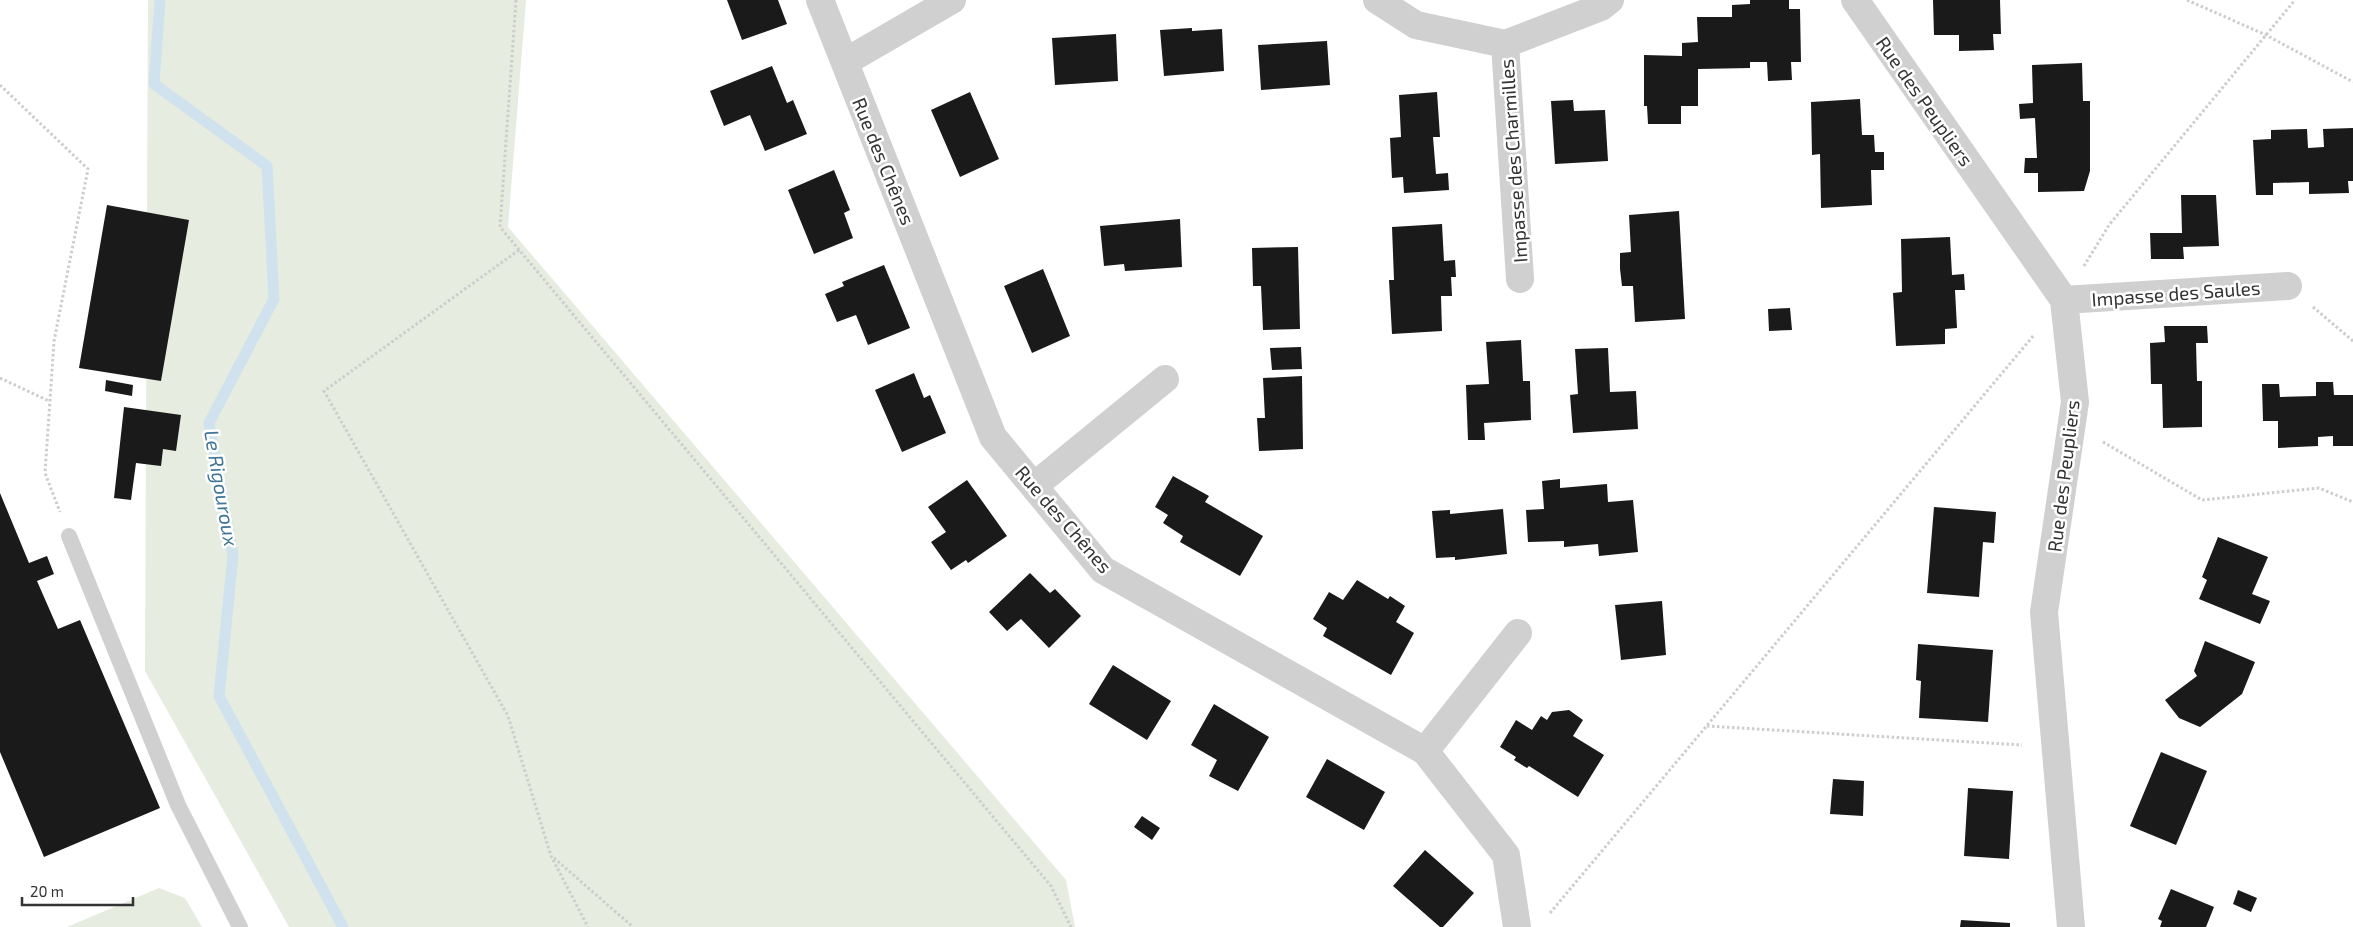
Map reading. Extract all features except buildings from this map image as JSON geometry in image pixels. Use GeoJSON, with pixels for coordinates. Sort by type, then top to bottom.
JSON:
{"type":"FeatureCollection","features":[{"type":"Feature","properties":{"kind":"street","name":"Rue des Chênes"},"geometry":{"type":"LineString","coordinates":[[820,0],[993,437],[1103,570],[1425,751],[1506,855],[1517,927]]}},
{"type":"Feature","properties":{"kind":"street"},"geometry":{"type":"LineString","coordinates":[[845,62],[952,0]]}},
{"type":"Feature","properties":{"kind":"street"},"geometry":{"type":"LineString","coordinates":[[1377,0],[1416,25],[1505,44],[1601,7],[1610,0]]}},
{"type":"Feature","properties":{"kind":"street","name":"Rue des Peupliers"},"geometry":{"type":"LineString","coordinates":[[1855,0],[2064,300],[2075,402],[2044,612],[2071,927]]}},
{"type":"Feature","properties":{"kind":"street","name":"Impasse des Charmilles"},"geometry":{"type":"LineString","coordinates":[[1505,44],[1520,279]]}},
{"type":"Feature","properties":{"kind":"street","name":"Impasse des Saules"},"geometry":{"type":"LineString","coordinates":[[2064,300],[2288,286]]}},
{"type":"Feature","properties":{"kind":"street"},"geometry":{"type":"LineString","coordinates":[[1034,486],[1165,379]]}},
{"type":"Feature","properties":{"kind":"street"},"geometry":{"type":"LineString","coordinates":[[1425,751],[1518,633]]}},
{"type":"Feature","properties":{"kind":"lane"},"geometry":{"type":"LineString","coordinates":[[70,536],[178,806],[240,927]]}},
{"type":"Feature","properties":{"kind":"path"},"geometry":{"type":"LineString","coordinates":[[516,0],[500,227],[1051,886],[1071,927]]}},
{"type":"Feature","properties":{"kind":"path"},"geometry":{"type":"LineString","coordinates":[[2187,0],[2266,35],[2353,82]]}},
{"type":"Feature","properties":{"kind":"path"},"geometry":{"type":"LineString","coordinates":[[1544,920],[2064,300],[2109,225],[2295,0]]}},
{"type":"Feature","properties":{"kind":"path"},"geometry":{"type":"LineString","coordinates":[[0,85],[88,169],[54,341],[44,472],[70,536]]}},
{"type":"Feature","properties":{"kind":"path"},"geometry":{"type":"LineString","coordinates":[[519,250],[324,391],[508,716],[551,856],[588,927]]}},
{"type":"Feature","properties":{"kind":"path"},"geometry":{"type":"LineString","coordinates":[[2288,286],[2353,341]]}},
{"type":"Feature","properties":{"kind":"path"},"geometry":{"type":"LineString","coordinates":[[0,378],[50,401]]}},
{"type":"Feature","properties":{"kind":"path"},"geometry":{"type":"LineString","coordinates":[[2072,424],[2202,500],[2319,488],[2353,502]]}},
{"type":"Feature","properties":{"kind":"path"},"geometry":{"type":"LineString","coordinates":[[1707,726],[2055,748]]}},
{"type":"Feature","properties":{"kind":"path"},"geometry":{"type":"LineString","coordinates":[[551,856],[633,927]]}},
{"type":"Feature","properties":{"kind":"shaded area"},"geometry":{"type":"Polygon","coordinates":[[[148,0],[526,0],[508,227],[1066,880],[1075,927],[289,927],[145,671],[148,0]]]}},
{"type":"Feature","properties":{"kind":"shaded area"},"geometry":{"type":"Polygon","coordinates":[[[159,888],[185,898],[202,927],[67,927],[159,888]]]}},
{"type":"Feature","properties":{"kind":"waterway","name":"Le Rigouroux"},"geometry":{"type":"LineString","coordinates":[[160,0],[154,84],[267,166],[274,299],[209,423],[233,555],[219,696],[343,927]]}}]}
